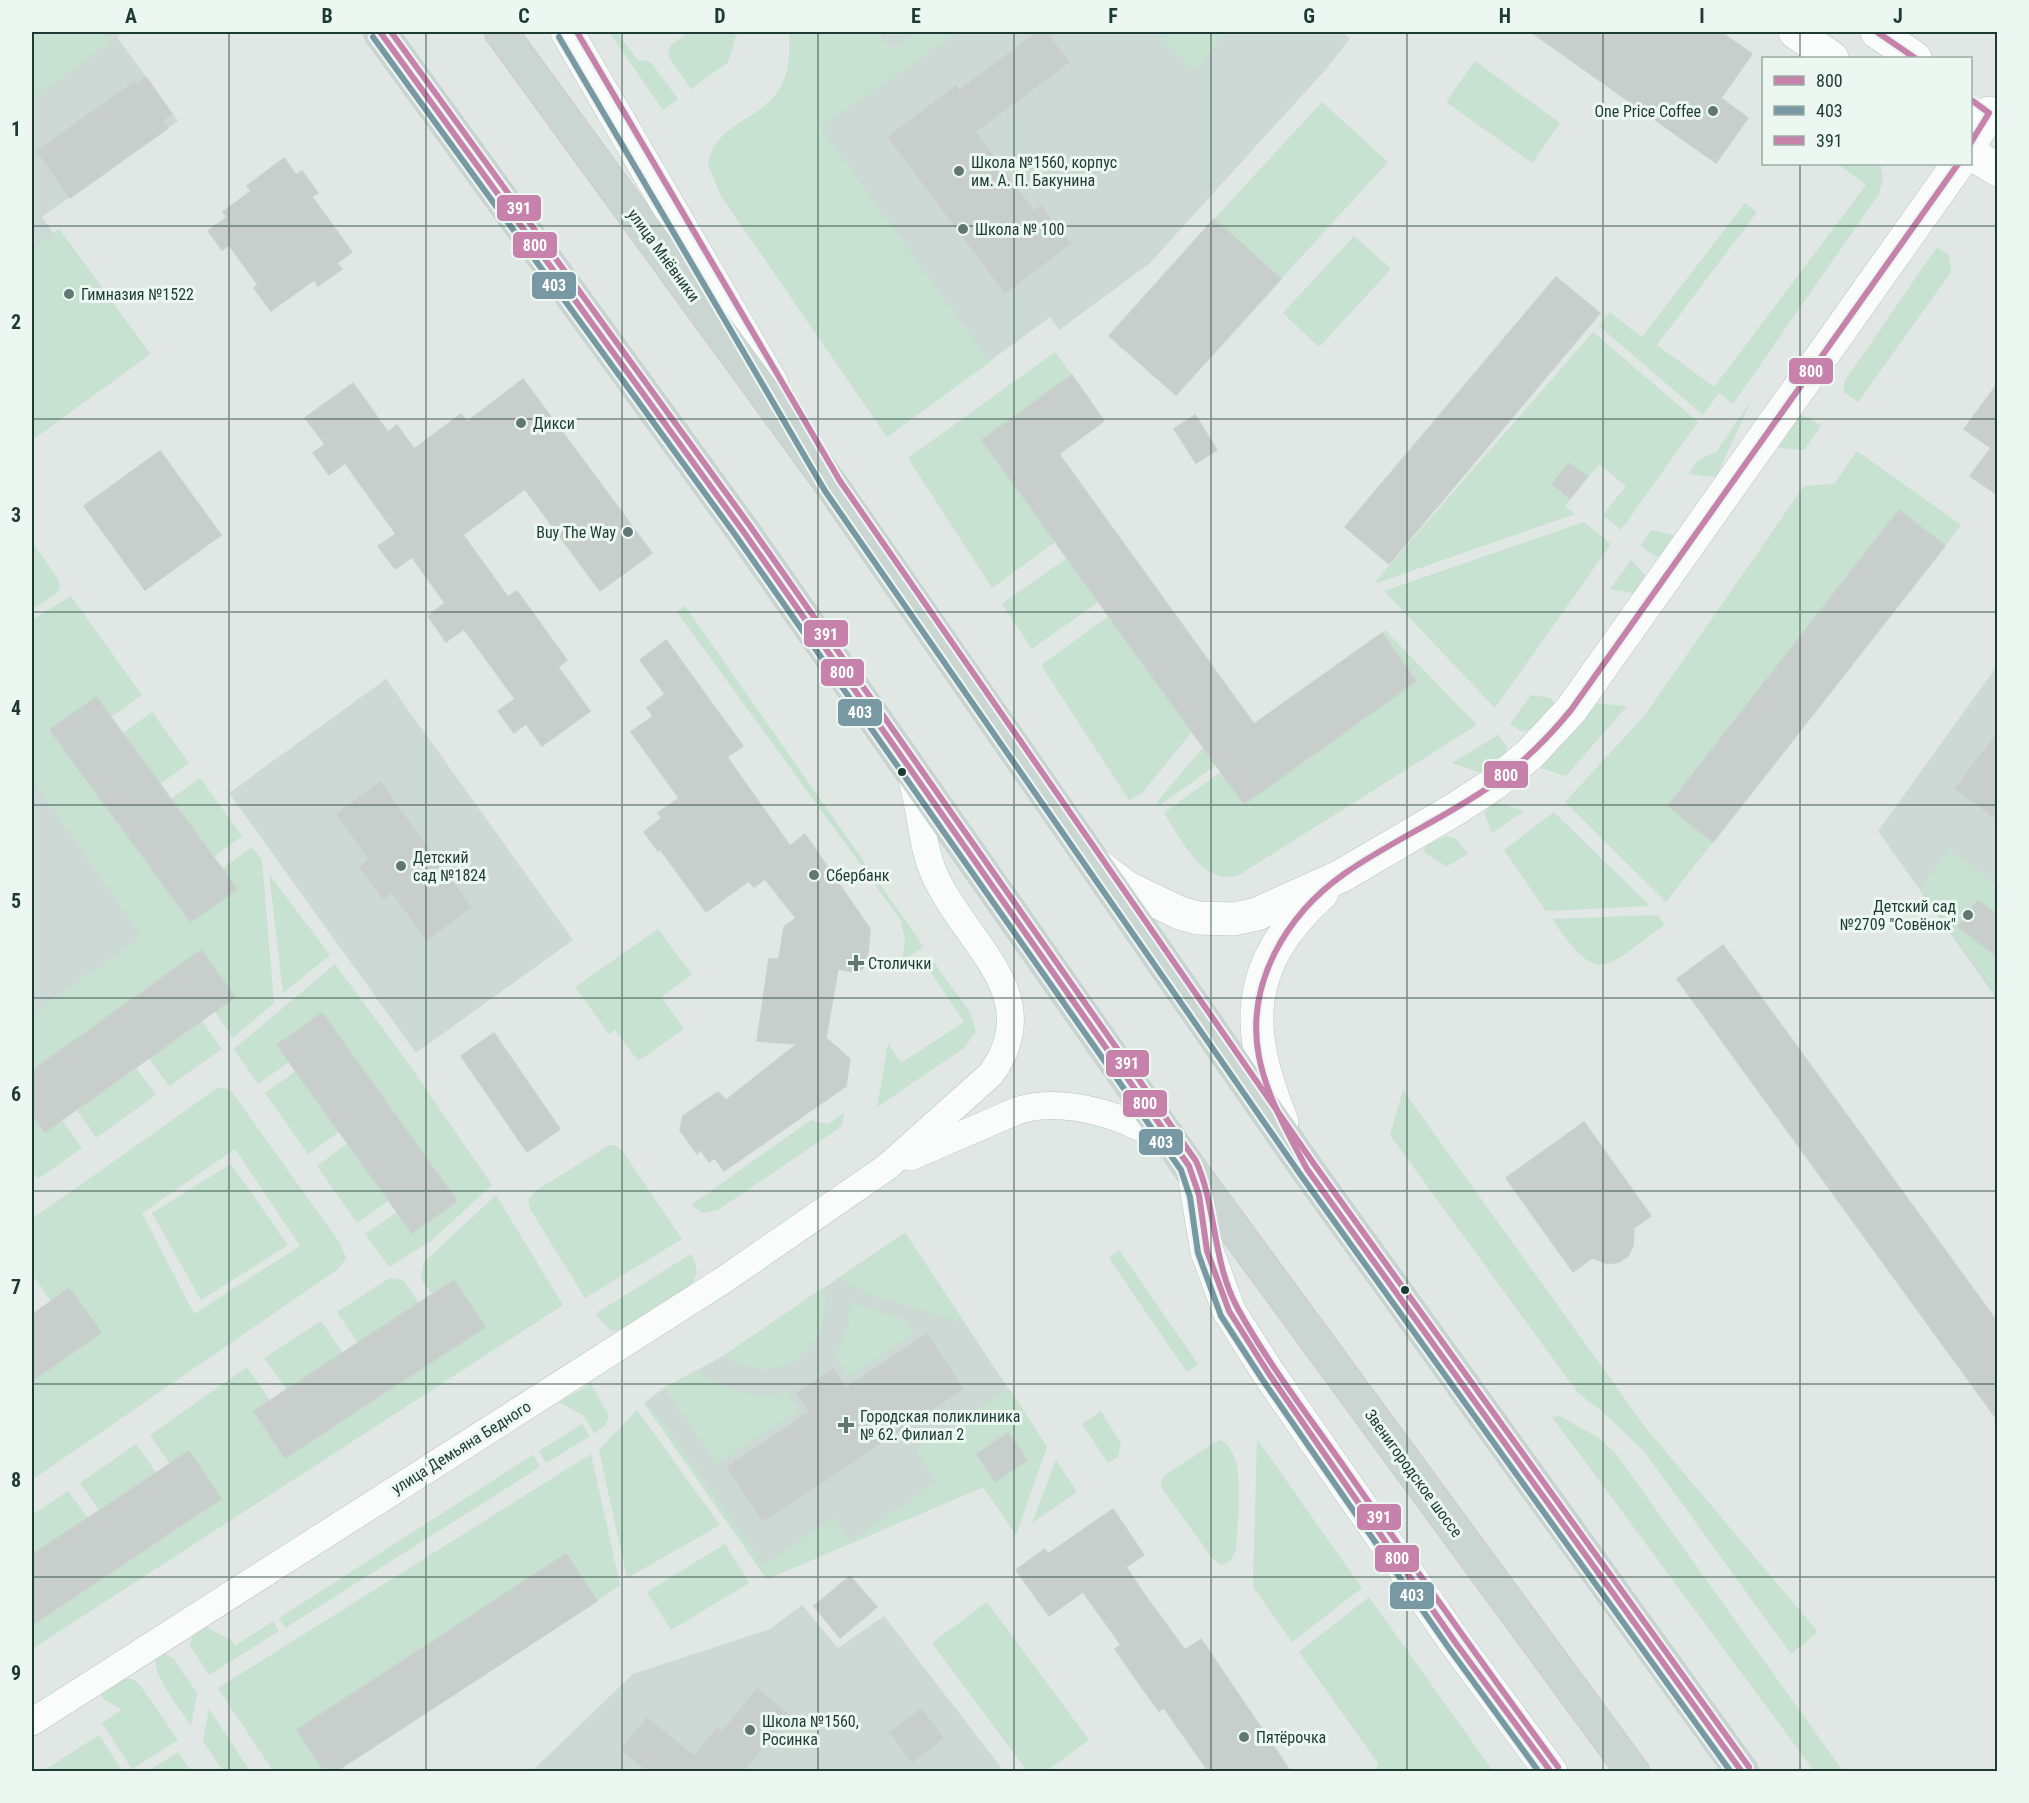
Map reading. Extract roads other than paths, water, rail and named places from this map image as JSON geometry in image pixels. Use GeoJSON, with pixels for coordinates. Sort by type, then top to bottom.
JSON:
{"type":"FeatureCollection","features":[{"type":"Feature","properties":{"kind":"main road"},"geometry":{"type":"LineString","coordinates":[[380,32],[743,531],[1191,1170]]}},
{"type":"Feature","properties":{"kind":"main road","name":"улица Мнёвники"},"geometry":{"type":"LineString","coordinates":[[501,32],[832,486],[1307,1169],[1742,1772]]}},
{"type":"Feature","properties":{"kind":"main road","name":"Звенигородское шоссе"},"geometry":{"type":"LineString","coordinates":[[1191,1170],[1633,1772]]}},
{"type":"Feature","properties":{"kind":"street"},"geometry":{"type":"LineString","coordinates":[[567,32],[832,486]]}},
{"type":"Feature","properties":{"kind":"street"},"geometry":{"type":"LineString","coordinates":[[1795,32],[1831,57]]}},
{"type":"Feature","properties":{"kind":"street"},"geometry":{"type":"LineString","coordinates":[[1877,32],[1914,57]]}},
{"type":"Feature","properties":{"kind":"street"},"geometry":{"type":"LineString","coordinates":[[1972,143],[1986,110]]}},
{"type":"Feature","properties":{"kind":"street"},"geometry":{"type":"LineString","coordinates":[[1972,154],[1998,170]]}},
{"type":"Feature","properties":{"kind":"street"},"geometry":{"type":"LineString","coordinates":[[1094,863],[1126,887],[1155,903],[1198,918],[1234,919],[1257,914],[1341,876],[1485,789],[1546,740],[1571,710],[1957,165]]}},
{"type":"Feature","properties":{"kind":"street","name":"улица Демьяна Бедного"},"geometry":{"type":"LineString","coordinates":[[32,1722],[658,1323],[887,1167],[991,1074],[1002,1058],[1011,1035],[1009,997],[1003,983],[933,873],[923,839],[914,785],[907,765]]}},
{"type":"Feature","properties":{"kind":"street"},"geometry":{"type":"LineString","coordinates":[[1307,1169],[1283,1125],[1267,1085],[1256,1033],[1257,996],[1281,939],[1310,904],[1341,876]]}},
{"type":"Feature","properties":{"kind":"street","name":"улица Демьяна Бедного"},"geometry":{"type":"LineString","coordinates":[[887,1167],[1037,1104],[1076,1107],[1134,1125],[1162,1141],[1191,1170]]}},
{"type":"Feature","properties":{"kind":"street"},"geometry":{"type":"LineString","coordinates":[[1191,1170],[1207,1251],[1229,1311],[1269,1374],[1455,1642],[1551,1772]]}},
{"type":"Feature","properties":{"kind":"place","name":"One Price Coffee"},"geometry":{"type":"Point","coordinates":[1713,111]}},
{"type":"Feature","properties":{"kind":"place","name":"Школа №1560, корпус им. А. П. Бакунина"},"geometry":{"type":"Point","coordinates":[959,171]}},
{"type":"Feature","properties":{"kind":"place","name":"Школа № 100"},"geometry":{"type":"Point","coordinates":[963,229]}},
{"type":"Feature","properties":{"kind":"place","name":"Гимназия №1522"},"geometry":{"type":"Point","coordinates":[69,294]}},
{"type":"Feature","properties":{"kind":"place","name":"Дикси"},"geometry":{"type":"Point","coordinates":[521,423]}},
{"type":"Feature","properties":{"kind":"place","name":"Buy The Way"},"geometry":{"type":"Point","coordinates":[628,532]}},
{"type":"Feature","properties":{"kind":"place","name":"Детский сад №1824"},"geometry":{"type":"Point","coordinates":[401,866]}},
{"type":"Feature","properties":{"kind":"place","name":"Сбербанк"},"geometry":{"type":"Point","coordinates":[814,875]}},
{"type":"Feature","properties":{"kind":"place","name":"Детский сад №2709 \"Совёнок\""},"geometry":{"type":"Point","coordinates":[1968,915]}},
{"type":"Feature","properties":{"kind":"place","name":"Столички"},"geometry":{"type":"Point","coordinates":[856,963]}},
{"type":"Feature","properties":{"kind":"place","name":"Городская поликлиника № 62. Филиал 2"},"geometry":{"type":"Point","coordinates":[846,1425]}},
{"type":"Feature","properties":{"kind":"place","name":"Школа №1560, Росинка"},"geometry":{"type":"Point","coordinates":[750,1730]}},
{"type":"Feature","properties":{"kind":"place","name":"Пятёрочка"},"geometry":{"type":"Point","coordinates":[1244,1737]}}]}
